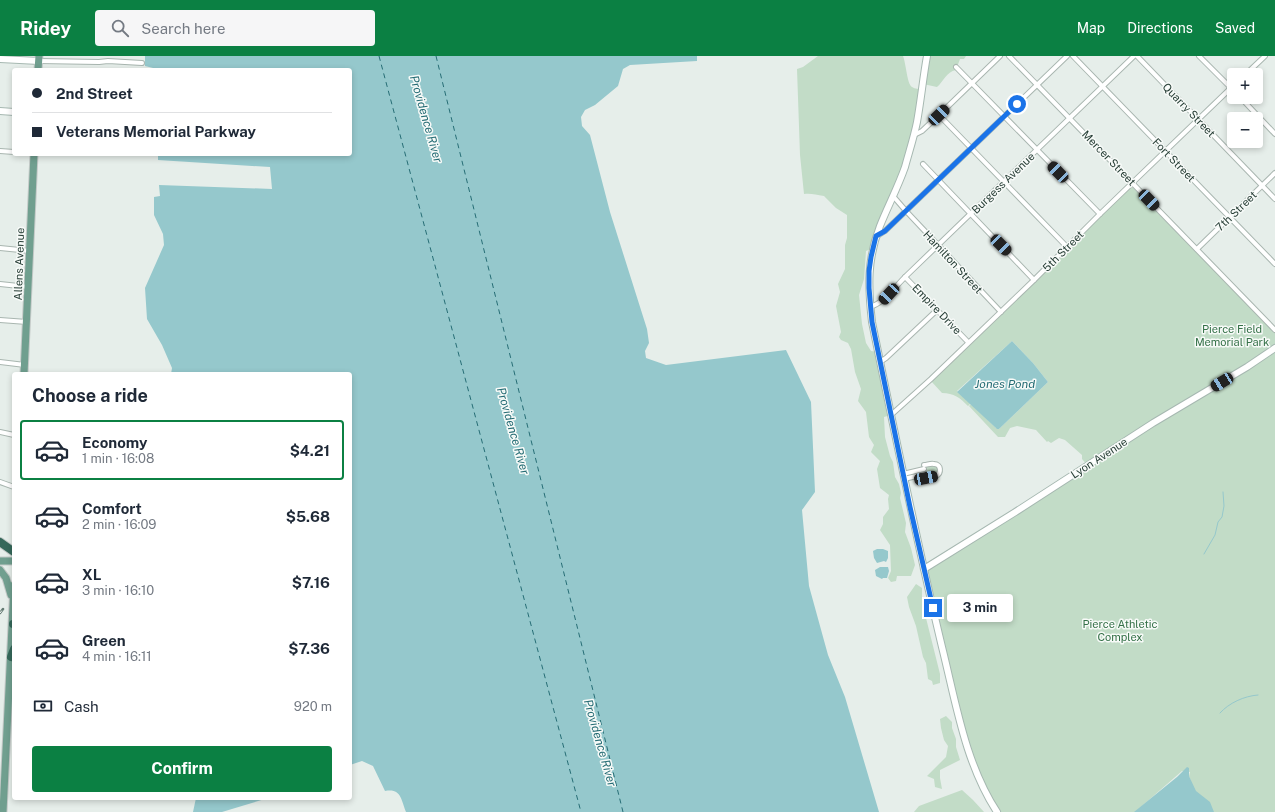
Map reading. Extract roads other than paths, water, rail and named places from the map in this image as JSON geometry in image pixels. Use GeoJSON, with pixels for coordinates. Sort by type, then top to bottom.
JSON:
{"type":"FeatureCollection","features":[{"type":"Feature","properties":{"kind":"highway"},"geometry":{"type":"LineString","coordinates":[[0,542],[12,551]]}},
{"type":"Feature","properties":{"kind":"main road"},"geometry":{"type":"LineString","coordinates":[[928,56],[914,136],[904,169],[876,236],[870,264],[870,307],[880,362],[924,570],[969,754],[984,791],[997,812]]}},
{"type":"Feature","properties":{"kind":"main road"},"geometry":{"type":"LineString","coordinates":[[0,59],[39,58],[38,68]]}},
{"type":"Feature","properties":{"kind":"main road"},"geometry":{"type":"LineString","coordinates":[[0,111],[12,112]]}},
{"type":"Feature","properties":{"kind":"main road","name":"Allens Avenue"},"geometry":{"type":"LineString","coordinates":[[24,372],[34,156]]}},
{"type":"Feature","properties":{"kind":"main road","name":"Lyon Avenue"},"geometry":{"type":"LineString","coordinates":[[924,570],[1154,423],[1275,348]]}},
{"type":"Feature","properties":{"kind":"main road"},"geometry":{"type":"LineString","coordinates":[[0,561],[12,561]]}},
{"type":"Feature","properties":{"kind":"main road"},"geometry":{"type":"LineString","coordinates":[[0,570],[7,581],[12,597]]}},
{"type":"Feature","properties":{"kind":"main road"},"geometry":{"type":"LineString","coordinates":[[3,812],[12,640]]}},
{"type":"Feature","properties":{"kind":"street"},"geometry":{"type":"LineString","coordinates":[[914,136],[922,131],[1000,56]]}},
{"type":"Feature","properties":{"kind":"street","name":"Mercer Street"},"geometry":{"type":"LineString","coordinates":[[1010,56],[1275,330]]}},
{"type":"Feature","properties":{"kind":"street"},"geometry":{"type":"LineString","coordinates":[[876,236],[885,231],[1067,56]]}},
{"type":"Feature","properties":{"kind":"street","name":"Fort Street"},"geometry":{"type":"LineString","coordinates":[[1073,56],[1275,264]]}},
{"type":"Feature","properties":{"kind":"street","name":"Burgess Avenue"},"geometry":{"type":"LineString","coordinates":[[870,307],[876,306],[882,301],[1102,86],[1135,56]]}},
{"type":"Feature","properties":{"kind":"street","name":"Quarry Street"},"geometry":{"type":"LineString","coordinates":[[1135,56],[1275,199]]}},
{"type":"Feature","properties":{"kind":"street"},"geometry":{"type":"LineString","coordinates":[[1200,56],[1227,82]]}},
{"type":"Feature","properties":{"kind":"street"},"geometry":{"type":"LineString","coordinates":[[1252,68],[1265,56]]}},
{"type":"Feature","properties":{"kind":"street"},"geometry":{"type":"LineString","coordinates":[[39,58],[142,63]]}},
{"type":"Feature","properties":{"kind":"street"},"geometry":{"type":"LineString","coordinates":[[956,67],[1100,214]]}},
{"type":"Feature","properties":{"kind":"street","name":"5th Street"},"geometry":{"type":"LineString","coordinates":[[891,414],[1001,312],[1165,151],[1227,93]]}},
{"type":"Feature","properties":{"kind":"street"},"geometry":{"type":"LineString","coordinates":[[1247,104],[1275,134]]}},
{"type":"Feature","properties":{"kind":"street"},"geometry":{"type":"LineString","coordinates":[[939,115],[1067,246]]}},
{"type":"Feature","properties":{"kind":"street"},"geometry":{"type":"LineString","coordinates":[[0,151],[12,152]]}},
{"type":"Feature","properties":{"kind":"street"},"geometry":{"type":"LineString","coordinates":[[923,164],[1034,280]]}},
{"type":"Feature","properties":{"kind":"street","name":"7th Street"},"geometry":{"type":"LineString","coordinates":[[1197,249],[1275,173]]}},
{"type":"Feature","properties":{"kind":"street","name":"Hamilton Street"},"geometry":{"type":"LineString","coordinates":[[893,196],[1001,312]]}},
{"type":"Feature","properties":{"kind":"street"},"geometry":{"type":"LineString","coordinates":[[0,248],[30,251]]}},
{"type":"Feature","properties":{"kind":"street","name":"Empire Drive"},"geometry":{"type":"LineString","coordinates":[[905,277],[968,342]]}},
{"type":"Feature","properties":{"kind":"street"},"geometry":{"type":"LineString","coordinates":[[0,284],[29,287]]}},
{"type":"Feature","properties":{"kind":"street"},"geometry":{"type":"LineString","coordinates":[[880,362],[936,310]]}},
{"type":"Feature","properties":{"kind":"street"},"geometry":{"type":"LineString","coordinates":[[0,320],[27,322]]}},
{"type":"Feature","properties":{"kind":"street"},"geometry":{"type":"LineString","coordinates":[[0,362],[25,365]]}},
{"type":"Feature","properties":{"kind":"street"},"geometry":{"type":"LineString","coordinates":[[0,432],[12,435]]}},
{"type":"Feature","properties":{"kind":"street"},"geometry":{"type":"LineString","coordinates":[[904,476],[925,472]]}},
{"type":"Feature","properties":{"kind":"street"},"geometry":{"type":"LineString","coordinates":[[0,482],[12,486]]}},
{"type":"Feature","properties":{"kind":"water","name":"Providence River"},"geometry":{"type":"Polygon","coordinates":[[[145,56],[697,56],[697,61],[630,65],[623,69],[618,86],[595,105],[585,110],[581,117],[582,126],[590,135],[610,212],[647,329],[649,343],[645,351],[646,358],[666,365],[786,350],[811,402],[815,492],[802,510],[809,586],[828,655],[845,697],[879,812],[406,812],[400,796],[397,793],[394,791],[385,791],[373,766],[362,761],[352,764],[352,372],[171,372],[172,368],[162,345],[147,319],[145,288],[164,245],[163,234],[154,215],[154,197],[160,196],[159,185],[272,189],[270,167],[158,160],[158,156],[352,156],[352,68],[153,68],[145,66],[145,56]]]}},
{"type":"Feature","properties":{"kind":"water","name":"Jones Pond"},"geometry":{"type":"Polygon","coordinates":[[[1012,341],[1033,363],[1048,382],[999,429],[997,429],[957,392],[1012,341]]]}},
{"type":"Feature","properties":{"kind":"water"},"geometry":{"type":"Polygon","coordinates":[[[877,549],[888,551],[888,558],[886,562],[884,561],[877,563],[874,558],[873,551],[877,549]]]}},
{"type":"Feature","properties":{"kind":"water"},"geometry":{"type":"Polygon","coordinates":[[[880,567],[888,567],[889,571],[887,578],[882,579],[876,576],[875,570],[880,567]]]}},
{"type":"Feature","properties":{"kind":"water"},"geometry":{"type":"Polygon","coordinates":[[[1187,767],[1189,768],[1189,776],[1196,791],[1210,802],[1214,812],[1134,812],[1177,777],[1187,767]]]}},
{"type":"Feature","properties":{"kind":"water"},"geometry":{"type":"Polygon","coordinates":[[[196,800],[261,800],[222,812],[193,812],[196,800]]]}},
{"type":"Feature","properties":{"kind":"waterway"},"geometry":{"type":"LineString","coordinates":[[1204,554],[1215,535],[1218,522],[1222,517],[1224,506],[1223,492]]}},
{"type":"Feature","properties":{"kind":"waterway"},"geometry":{"type":"LineString","coordinates":[[1220,713],[1237,701],[1258,695]]}},
{"type":"Feature","properties":{"kind":"railway"},"geometry":{"type":"LineString","coordinates":[[0,613],[3,609]]}},
{"type":"Feature","properties":{"kind":"park label","name":"Pierce Field Memorial Park"},"geometry":{"type":"Point","coordinates":[1232,335]}},
{"type":"Feature","properties":{"kind":"park label","name":"Pierce Athletic Complex"},"geometry":{"type":"Point","coordinates":[1120,630]}}]}
